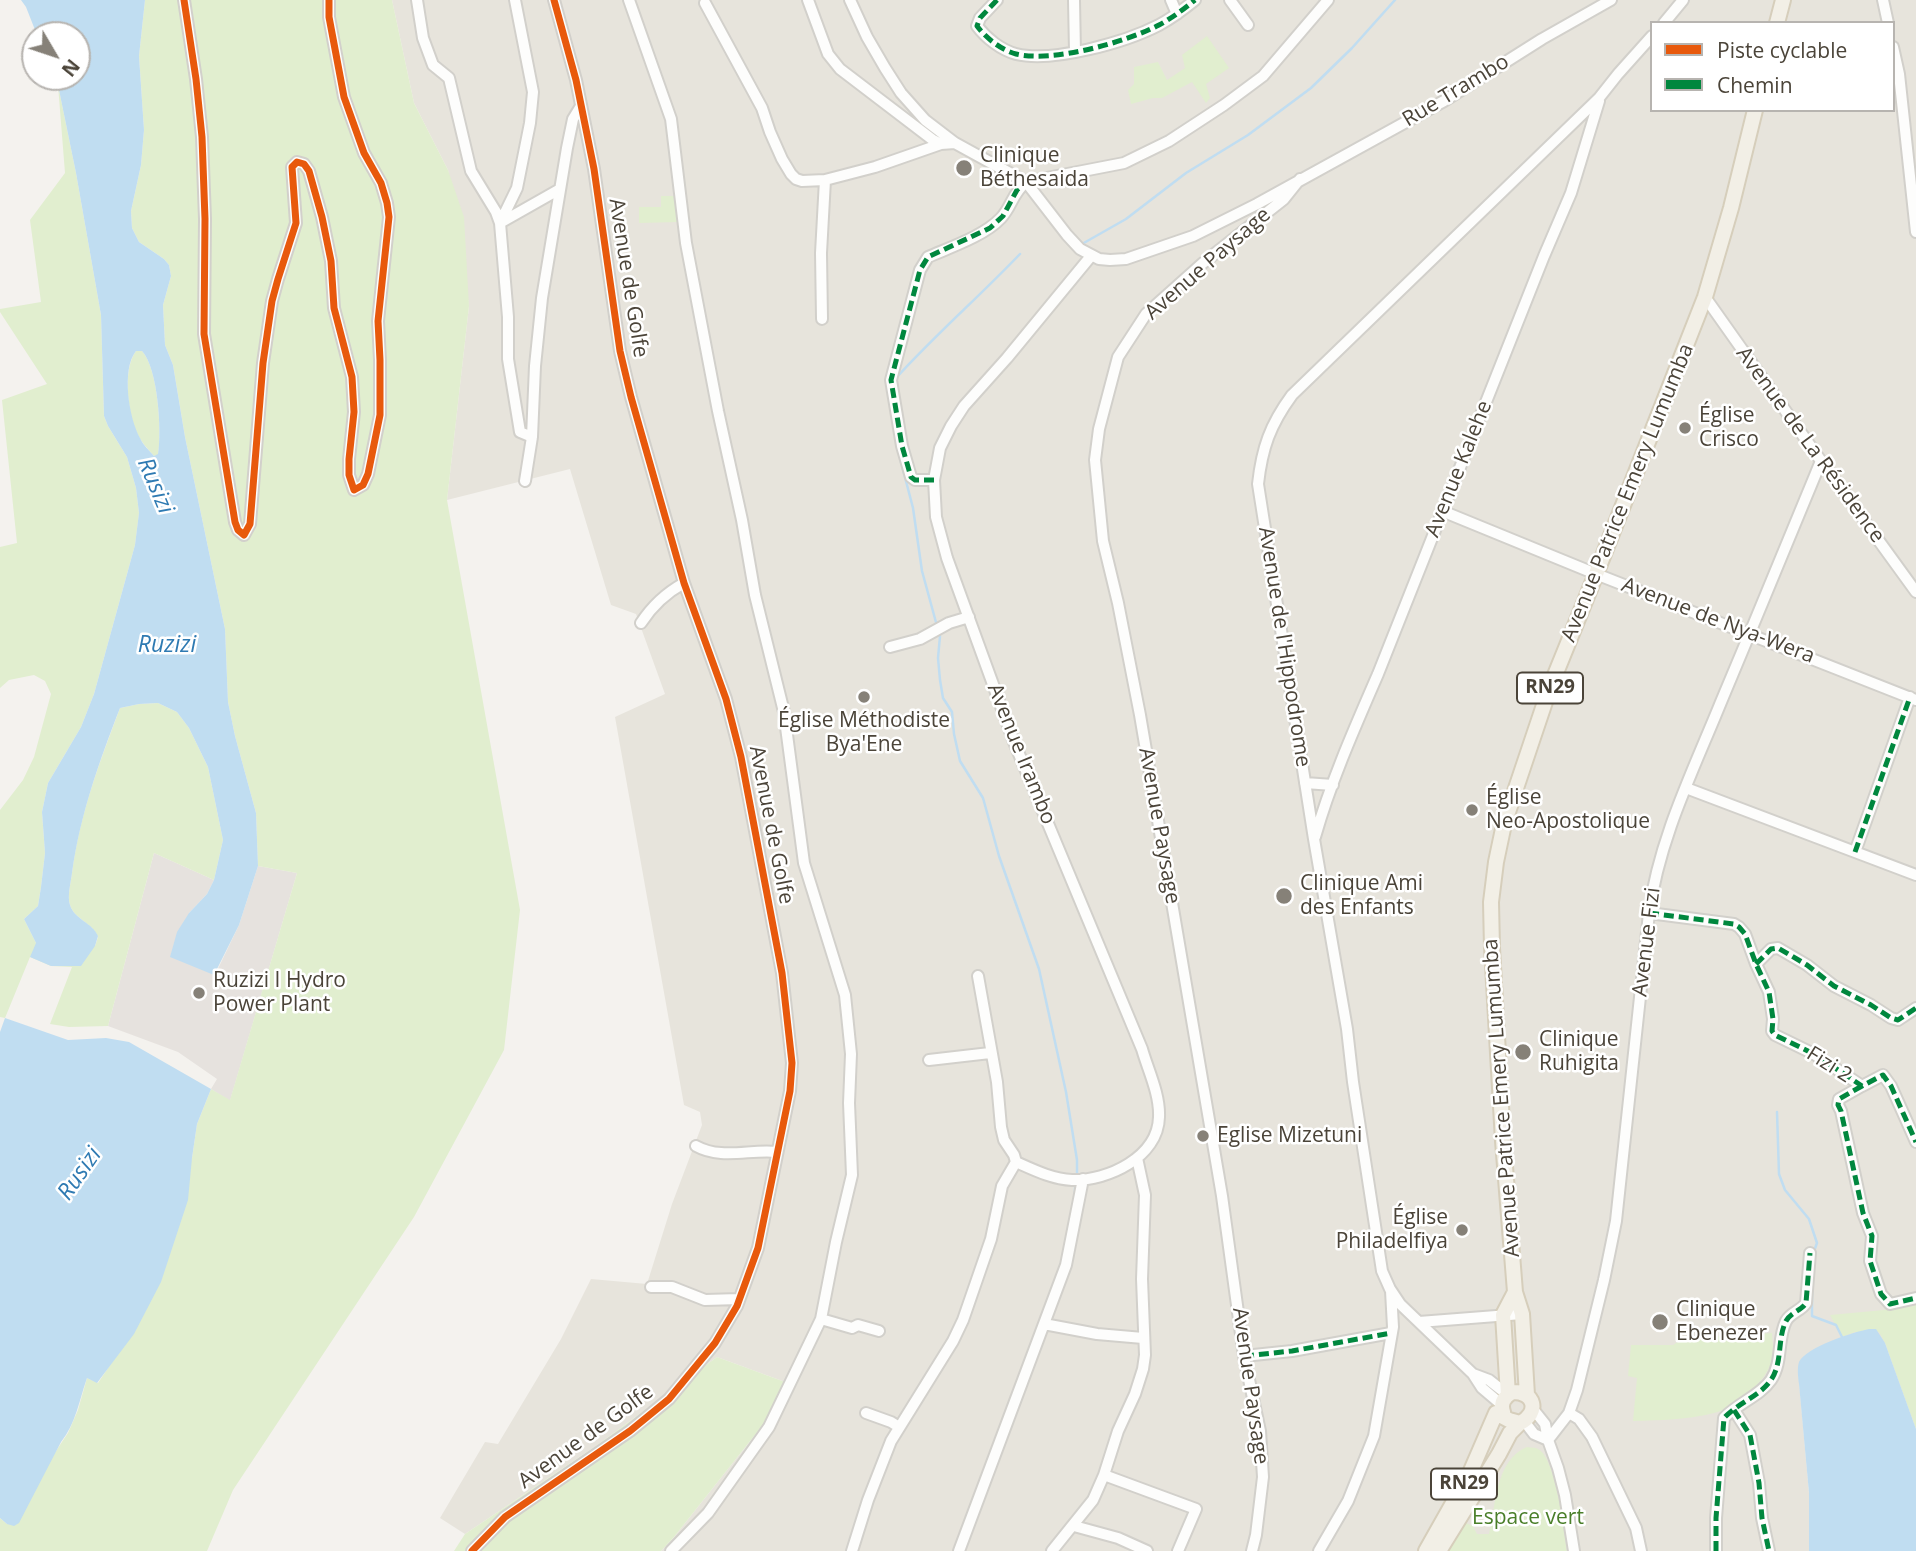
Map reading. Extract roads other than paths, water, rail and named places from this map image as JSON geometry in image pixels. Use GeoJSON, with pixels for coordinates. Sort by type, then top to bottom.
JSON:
{"type":"FeatureCollection","features":[{"type":"Feature","properties":{"kind":"main road"},"geometry":{"type":"LineString","coordinates":[[1778,21],[1783,0]]}},
{"type":"Feature","properties":{"kind":"main road","name":"Avenue Patrice Emery Lumumba"},"geometry":{"type":"LineString","coordinates":[[1526,1412],[1522,1314],[1515,1292],[1501,1114],[1491,902],[1496,862],[1504,824],[1549,690],[1705,297],[1731,208],[1755,112]]}},
{"type":"Feature","properties":{"kind":"main road"},"geometry":{"type":"LineString","coordinates":[[1503,1315],[1515,1292]]}},
{"type":"Feature","properties":{"kind":"main road","name":"RN29"},"geometry":{"type":"LineString","coordinates":[[1439,1551],[1470,1473],[1502,1404],[1503,1315]]}},
{"type":"Feature","properties":{"kind":"main road"},"geometry":{"type":"LineString","coordinates":[[1518,1392],[1526,1412],[1509,1420],[1502,1404],[1518,1392]]}},
{"type":"Feature","properties":{"kind":"main road","name":"RN29"},"geometry":{"type":"LineString","coordinates":[[1426,1551],[1499,1454],[1510,1433],[1526,1412]]}},
{"type":"Feature","properties":{"kind":"street"},"geometry":{"type":"LineString","coordinates":[[184,0],[202,136],[205,219],[204,334],[235,522],[244,535],[250,524],[263,363],[272,301],[296,223],[292,167],[297,162],[304,164],[309,171],[321,217],[331,261],[334,308],[352,377],[354,412],[349,475],[354,491],[363,485],[368,474],[380,415],[378,321],[389,218],[381,183],[364,153],[344,97],[329,17],[330,0]]}},
{"type":"Feature","properties":{"kind":"street"},"geometry":{"type":"LineString","coordinates":[[417,0],[422,38],[433,65],[449,78],[471,171],[496,212],[499,223],[508,317],[508,359],[520,432],[532,438]]}},
{"type":"Feature","properties":{"kind":"street"},"geometry":{"type":"LineString","coordinates":[[499,223],[517,188],[530,123],[533,92],[516,0]]}},
{"type":"Feature","properties":{"kind":"street","name":"Avenue de Golfe"},"geometry":{"type":"LineString","coordinates":[[472,1551],[505,1517],[630,1431],[669,1399],[715,1343],[739,1299],[758,1248],[790,1091],[792,1063],[782,973],[741,757],[732,721],[684,583],[631,397],[620,351],[594,169],[576,80],[554,0]]}},
{"type":"Feature","properties":{"kind":"street"},"geometry":{"type":"LineString","coordinates":[[629,0],[671,119],[686,243],[718,411],[755,595],[785,712],[804,863],[845,995],[851,1055],[849,1103],[852,1175],[821,1319],[769,1427],[708,1513],[671,1551]]}},
{"type":"Feature","properties":{"kind":"street"},"geometry":{"type":"LineString","coordinates":[[808,0],[828,54],[841,69],[933,141],[942,144]]}},
{"type":"Feature","properties":{"kind":"street"},"geometry":{"type":"LineString","coordinates":[[850,0],[867,37],[901,93],[926,120],[955,143],[1026,182],[1067,235],[1091,256]]}},
{"type":"Feature","properties":{"kind":"street"},"geometry":{"type":"LineString","coordinates":[[997,0],[979,18],[977,26],[1000,47],[1026,55],[1075,52],[1139,34],[1177,14],[1195,0]]}},
{"type":"Feature","properties":{"kind":"street"},"geometry":{"type":"LineString","coordinates":[[1074,0],[1075,52]]}},
{"type":"Feature","properties":{"kind":"street"},"geometry":{"type":"LineString","coordinates":[[1171,0],[1177,14]]}},
{"type":"Feature","properties":{"kind":"street"},"geometry":{"type":"LineString","coordinates":[[1230,0],[1248,25]]}},
{"type":"Feature","properties":{"kind":"street"},"geometry":{"type":"LineString","coordinates":[[934,480],[915,480],[911,477],[902,446],[892,384],[924,261],[990,228],[1003,216],[1017,190],[1026,182],[1124,163],[1169,141],[1207,117],[1263,76],[1328,0]]}},
{"type":"Feature","properties":{"kind":"street","name":"Rue Trambo"},"geometry":{"type":"LineString","coordinates":[[1091,256],[1110,260],[1126,258],[1168,245],[1257,204],[1444,101],[1542,39],[1611,0]]}},
{"type":"Feature","properties":{"kind":"street"},"geometry":{"type":"LineString","coordinates":[[1666,21],[1683,0]]}},
{"type":"Feature","properties":{"kind":"street"},"geometry":{"type":"LineString","coordinates":[[1883,0],[1888,21]]}},
{"type":"Feature","properties":{"kind":"street"},"geometry":{"type":"LineString","coordinates":[[705,3],[762,108],[769,132],[787,169],[802,181],[825,180],[875,167],[942,144],[955,143]]}},
{"type":"Feature","properties":{"kind":"street","name":"Avenue de l'Hippodrome"},"geometry":{"type":"LineString","coordinates":[[1502,1404],[1489,1380],[1474,1374],[1400,1304],[1382,1270],[1346,1028],[1258,484],[1265,442],[1273,422],[1292,396],[1600,98],[1650,38]]}},
{"type":"Feature","properties":{"kind":"street"},"geometry":{"type":"LineString","coordinates":[[1895,56],[1916,232]]}},
{"type":"Feature","properties":{"kind":"street","name":"Avenue Kalehe"},"geometry":{"type":"LineString","coordinates":[[1314,839],[1442,511],[1571,193],[1600,98]]}},
{"type":"Feature","properties":{"kind":"street"},"geometry":{"type":"LineString","coordinates":[[525,481],[532,438],[535,366],[542,298],[573,119],[581,106]]}},
{"type":"Feature","properties":{"kind":"street","name":"Avenue Paysage"},"geometry":{"type":"LineString","coordinates":[[1252,1551],[1263,1477],[1260,1431],[1244,1356],[1193,1017],[1140,715],[1103,541],[1095,460],[1099,429],[1118,357],[1146,314],[1203,263],[1284,199],[1300,179]]}},
{"type":"Feature","properties":{"kind":"street"},"geometry":{"type":"LineString","coordinates":[[822,320],[825,180]]}},
{"type":"Feature","properties":{"kind":"street"},"geometry":{"type":"LineString","coordinates":[[499,223],[560,189]]}},
{"type":"Feature","properties":{"kind":"street","name":"Avenue Irambo"},"geometry":{"type":"LineString","coordinates":[[1016,1162],[1051,1176],[1070,1180],[1097,1177],[1137,1158],[1150,1144],[1157,1131],[1159,1116],[1142,1049],[1014,742],[941,540],[936,517],[934,480],[942,442],[964,406],[1091,256]]}},
{"type":"Feature","properties":{"kind":"street","name":"Avenue de La Résidence"},"geometry":{"type":"LineString","coordinates":[[1705,297],[1916,592]]}},
{"type":"Feature","properties":{"kind":"street","name":"Avenue Fizi"},"geometry":{"type":"LineString","coordinates":[[1548,1440],[1569,1413],[1577,1390],[1616,1221],[1649,913],[1661,853],[1821,461]]}},
{"type":"Feature","properties":{"kind":"street","name":"Avenue de Nya-Wera"},"geometry":{"type":"LineString","coordinates":[[1442,511],[1913,698]]}},
{"type":"Feature","properties":{"kind":"street"},"geometry":{"type":"LineString","coordinates":[[641,623],[654,606],[684,583]]}},
{"type":"Feature","properties":{"kind":"street"},"geometry":{"type":"LineString","coordinates":[[890,647],[920,639],[949,623],[969,617]]}},
{"type":"Feature","properties":{"kind":"street"},"geometry":{"type":"LineString","coordinates":[[1855,852],[1913,698]]}},
{"type":"Feature","properties":{"kind":"street"},"geometry":{"type":"LineString","coordinates":[[1305,783],[1333,785]]}},
{"type":"Feature","properties":{"kind":"street"},"geometry":{"type":"LineString","coordinates":[[1686,788],[1916,876]]}},
{"type":"Feature","properties":{"kind":"street","name":"Fizi 2"},"geometry":{"type":"LineString","coordinates":[[1649,913],[1739,926],[1745,934],[1772,1001],[1772,1031],[1775,1035],[1814,1054],[1862,1086],[1883,1075],[1916,1142]]}},
{"type":"Feature","properties":{"kind":"street"},"geometry":{"type":"LineString","coordinates":[[1756,964],[1772,949],[1778,948],[1807,965],[1834,986],[1871,1004],[1891,1018],[1898,1020],[1916,1008]]}},
{"type":"Feature","properties":{"kind":"street"},"geometry":{"type":"LineString","coordinates":[[852,1551],[891,1441],[953,1341],[963,1320],[991,1239],[1002,1186],[1016,1162],[1004,1140],[1001,1127],[997,1082],[978,976]]}},
{"type":"Feature","properties":{"kind":"street"},"geometry":{"type":"LineString","coordinates":[[929,1060],[990,1053]]}},
{"type":"Feature","properties":{"kind":"street"},"geometry":{"type":"LineString","coordinates":[[1862,1086],[1839,1099],[1838,1105],[1863,1213],[1872,1236],[1870,1261],[1881,1294],[1887,1303],[1916,1298]]}},
{"type":"Feature","properties":{"kind":"street"},"geometry":{"type":"LineString","coordinates":[[696,1146],[724,1154],[777,1152]]}},
{"type":"Feature","properties":{"kind":"street"},"geometry":{"type":"LineString","coordinates":[[1052,1551],[1093,1500],[1143,1369],[1145,1195],[1137,1158]]}},
{"type":"Feature","properties":{"kind":"street"},"geometry":{"type":"LineString","coordinates":[[959,1551],[1066,1265],[1083,1179]]}},
{"type":"Feature","properties":{"kind":"street"},"geometry":{"type":"LineString","coordinates":[[1716,1551],[1716,1518],[1726,1415],[1766,1386],[1775,1373],[1785,1322],[1806,1303],[1810,1253]]}},
{"type":"Feature","properties":{"kind":"street"},"geometry":{"type":"LineString","coordinates":[[651,1287],[672,1287],[705,1300],[739,1299]]}},
{"type":"Feature","properties":{"kind":"street"},"geometry":{"type":"LineString","coordinates":[[1319,1551],[1348,1501],[1374,1436],[1392,1330],[1390,1289]]}},
{"type":"Feature","properties":{"kind":"street"},"geometry":{"type":"LineString","coordinates":[[1244,1356],[1292,1351],[1392,1330],[1411,1314]]}},
{"type":"Feature","properties":{"kind":"street"},"geometry":{"type":"LineString","coordinates":[[1419,1322],[1522,1314]]}},
{"type":"Feature","properties":{"kind":"street"},"geometry":{"type":"LineString","coordinates":[[821,1319],[852,1328],[858,1325],[879,1331]]}},
{"type":"Feature","properties":{"kind":"street"},"geometry":{"type":"LineString","coordinates":[[1044,1324],[1097,1334],[1143,1338]]}},
{"type":"Feature","properties":{"kind":"street"},"geometry":{"type":"LineString","coordinates":[[1734,1410],[1750,1435],[1769,1551]]}},
{"type":"Feature","properties":{"kind":"street"},"geometry":{"type":"LineString","coordinates":[[1526,1412],[1534,1434],[1548,1440],[1565,1495],[1574,1551]]}},
{"type":"Feature","properties":{"kind":"street"},"geometry":{"type":"LineString","coordinates":[[866,1413],[899,1427]]}},
{"type":"Feature","properties":{"kind":"street"},"geometry":{"type":"LineString","coordinates":[[1569,1413],[1579,1419],[1592,1437],[1636,1528],[1641,1551]]}},
{"type":"Feature","properties":{"kind":"street"},"geometry":{"type":"LineString","coordinates":[[1104,1475],[1196,1509],[1178,1551]]}},
{"type":"Feature","properties":{"kind":"street"},"geometry":{"type":"LineString","coordinates":[[1074,1526],[1118,1538],[1147,1551]]}},
{"type":"Feature","properties":{"kind":"water","name":"Ruzizi"},"geometry":{"type":"Polygon","coordinates":[[[21,0],[145,0],[139,56],[144,130],[141,165],[131,211],[132,228],[139,242],[169,265],[171,276],[163,305],[165,345],[173,365],[185,437],[225,629],[228,702],[256,813],[258,866],[239,925],[214,975],[170,957],[177,932],[189,913],[207,894],[214,880],[223,840],[208,767],[189,728],[177,712],[158,703],[120,708],[85,810],[75,851],[69,901],[75,914],[96,932],[98,936],[95,946],[81,966],[51,966],[30,957],[36,943],[24,919],[38,906],[45,853],[42,812],[48,783],[81,727],[94,694],[135,545],[139,513],[136,488],[127,457],[104,416],[101,315],[59,91],[91,91],[91,21],[32,21],[21,0]],[[136,351],[131,359],[128,394],[136,429],[154,456],[158,454],[159,444],[158,401],[147,359],[142,351],[136,351]]]}},
{"type":"Feature","properties":{"kind":"water","name":"Rusizi"},"geometry":{"type":"Polygon","coordinates":[[[5,1018],[68,1040],[106,1038],[129,1042],[211,1089],[197,1124],[188,1200],[161,1282],[134,1334],[97,1383],[87,1378],[70,1427],[19,1523],[14,1526],[0,1518],[0,1032],[5,1018]]]}},
{"type":"Feature","properties":{"kind":"water"},"geometry":{"type":"Polygon","coordinates":[[[1876,1329],[1885,1343],[1916,1429],[1916,1551],[1809,1551],[1809,1493],[1799,1362],[1803,1356],[1820,1346],[1876,1329]]]}},
{"type":"Feature","properties":{"kind":"waterway"},"geometry":{"type":"LineString","coordinates":[[1082,244],[1126,219],[1186,173],[1248,135],[1311,88],[1395,0]]}},
{"type":"Feature","properties":{"kind":"waterway"},"geometry":{"type":"LineString","coordinates":[[897,377],[1020,254]]}},
{"type":"Feature","properties":{"kind":"waterway"},"geometry":{"type":"LineString","coordinates":[[901,462],[913,508],[922,571],[937,626]]}},
{"type":"Feature","properties":{"kind":"waterway"},"geometry":{"type":"LineString","coordinates":[[940,636],[940,680],[943,698],[952,712],[960,761],[983,798],[999,856],[1039,969],[1066,1092],[1077,1174]]}},
{"type":"Feature","properties":{"kind":"waterway"},"geometry":{"type":"LineString","coordinates":[[1777,1112],[1779,1174],[1785,1190],[1809,1219],[1817,1243],[1813,1254]]}},
{"type":"Feature","properties":{"kind":"waterway"},"geometry":{"type":"LineString","coordinates":[[1075,1188],[1075,1197]]}},
{"type":"Feature","properties":{"kind":"waterway"},"geometry":{"type":"LineString","coordinates":[[1812,1288],[1812,1316],[1836,1325],[1842,1337]]}},
{"type":"Feature","properties":{"kind":"place","name":"Clinique Béthesaida"},"geometry":{"type":"Point","coordinates":[964,168]}},
{"type":"Feature","properties":{"kind":"place","name":"Église Crisco"},"geometry":{"type":"Point","coordinates":[1685,428]}},
{"type":"Feature","properties":{"kind":"place","name":"Église Méthodiste Bya'Ene"},"geometry":{"type":"Point","coordinates":[864,697]}},
{"type":"Feature","properties":{"kind":"place","name":"Église Neo-Apostolique"},"geometry":{"type":"Point","coordinates":[1472,810]}},
{"type":"Feature","properties":{"kind":"place","name":"Clinique Ami des Enfants"},"geometry":{"type":"Point","coordinates":[1284,896]}},
{"type":"Feature","properties":{"kind":"place","name":"Ruzizi I Hydro Power Plant"},"geometry":{"type":"Point","coordinates":[199,993]}},
{"type":"Feature","properties":{"kind":"place","name":"Clinique Ruhigita"},"geometry":{"type":"Point","coordinates":[1523,1052]}},
{"type":"Feature","properties":{"kind":"place","name":"Eglise Mizetuni"},"geometry":{"type":"Point","coordinates":[1203,1136]}},
{"type":"Feature","properties":{"kind":"place","name":"Église Philadelfiya"},"geometry":{"type":"Point","coordinates":[1462,1230]}},
{"type":"Feature","properties":{"kind":"place","name":"Clinique Ebenezer"},"geometry":{"type":"Point","coordinates":[1660,1322]}},
{"type":"Feature","properties":{"kind":"park label","name":"Espace vert"},"geometry":{"type":"Point","coordinates":[1528,1518]}}]}
